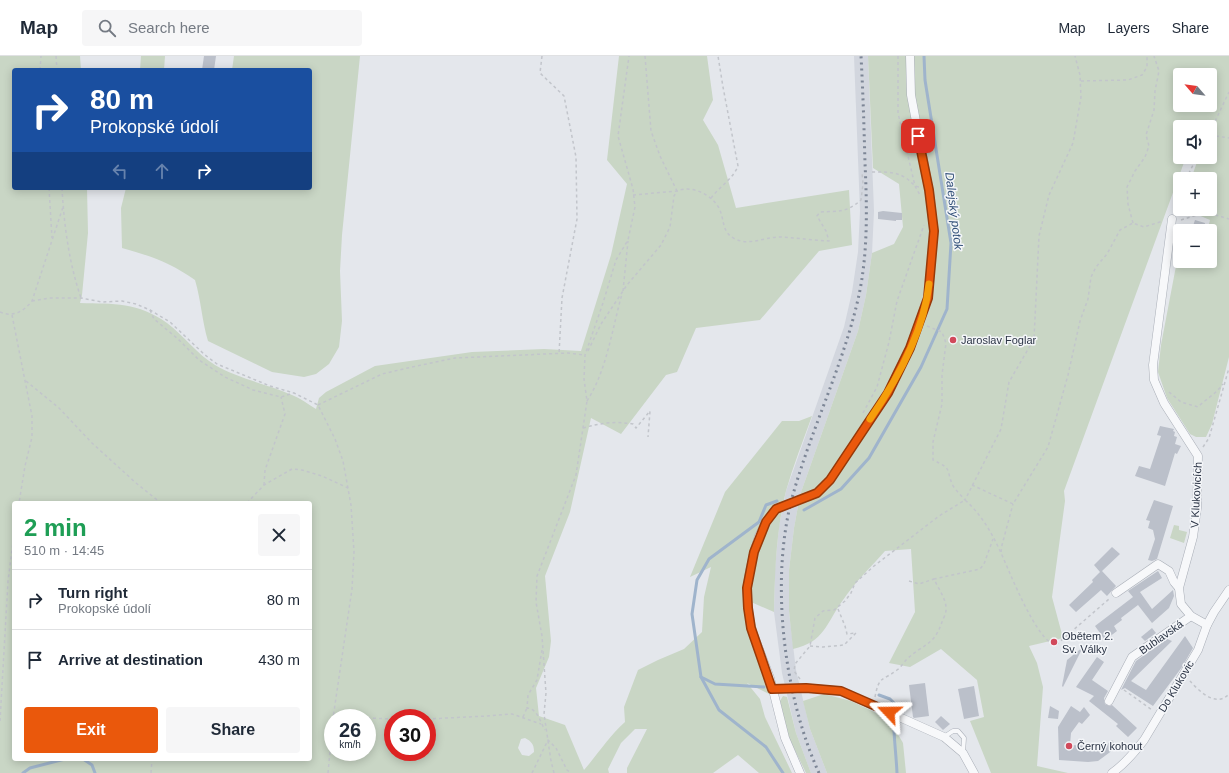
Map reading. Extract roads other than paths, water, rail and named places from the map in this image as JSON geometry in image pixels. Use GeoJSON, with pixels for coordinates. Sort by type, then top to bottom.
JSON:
{"type":"FeatureCollection","features":[{"type":"Feature","properties":{"kind":"street"},"geometry":{"type":"LineString","coordinates":[[800,773],[785,738],[772,689],[754,635],[748,608],[747,588],[754,552],[766,522],[776,509],[817,493],[830,480],[888,393],[910,348],[928,298],[934,231],[929,190],[911,95],[910,56]]}},
{"type":"Feature","properties":{"kind":"street","name":"V Klukovicích"},"geometry":{"type":"LineString","coordinates":[[1172,219],[1153,365],[1154,380],[1164,403],[1198,456],[1197,508],[1193,537],[1179,588],[1180,604],[1192,616],[1207,625]]}},
{"type":"Feature","properties":{"kind":"street"},"geometry":{"type":"LineString","coordinates":[[1116,593],[1158,564],[1169,571],[1174,582],[1179,588]]}},
{"type":"Feature","properties":{"kind":"street","name":"Do Klukovic"},"geometry":{"type":"LineString","coordinates":[[1112,773],[1122,766],[1134,754],[1198,650],[1207,625],[1229,590]]}},
{"type":"Feature","properties":{"kind":"street","name":"Bublavská"},"geometry":{"type":"LineString","coordinates":[[1109,701],[1132,657],[1192,616]]}},
{"type":"Feature","properties":{"kind":"street"},"geometry":{"type":"LineString","coordinates":[[772,689],[803,688],[841,691],[944,737],[963,753],[974,773]]}},
{"type":"Feature","properties":{"kind":"lane"},"geometry":{"type":"LineString","coordinates":[[944,737],[953,731],[958,731],[964,738],[963,753]]}},
{"type":"Feature","properties":{"kind":"waterway","name":"Dalejský potok"},"geometry":{"type":"LineString","coordinates":[[804,510],[841,489],[869,458],[921,367],[947,309],[951,243],[925,80],[924,56]]}},
{"type":"Feature","properties":{"kind":"waterway","name":"Dalejský potok"},"geometry":{"type":"LineString","coordinates":[[764,687],[715,684],[701,677],[692,614],[697,580],[709,559],[759,522],[766,505],[777,501]]}},
{"type":"Feature","properties":{"kind":"waterway"},"geometry":{"type":"LineString","coordinates":[[701,677],[719,710],[766,747],[783,773]]}},
{"type":"Feature","properties":{"kind":"waterway","name":"Dalejský potok"},"geometry":{"type":"LineString","coordinates":[[879,695],[890,699],[894,703],[897,773]]}},
{"type":"Feature","properties":{"kind":"waterway"},"geometry":{"type":"LineString","coordinates":[[23,773],[30,768],[57,761]]}},
{"type":"Feature","properties":{"kind":"waterway"},"geometry":{"type":"LineString","coordinates":[[86,761],[92,765],[95,773]]}},
{"type":"Feature","properties":{"kind":"railway"},"geometry":{"type":"LineString","coordinates":[[819,773],[796,707],[789,671],[781,596],[782,559],[786,524],[794,491],[845,345],[853,320],[862,279],[866,213],[861,56]]}},
{"type":"Feature","properties":{"kind":"place","name":"Jaroslav Foglar"},"geometry":{"type":"Point","coordinates":[953,340]}},
{"type":"Feature","properties":{"kind":"place","name":"Obětem 2. Sv. Války"},"geometry":{"type":"Point","coordinates":[1054,642]}},
{"type":"Feature","properties":{"kind":"place","name":"Černý kohout"},"geometry":{"type":"Point","coordinates":[1069,746]}}]}
